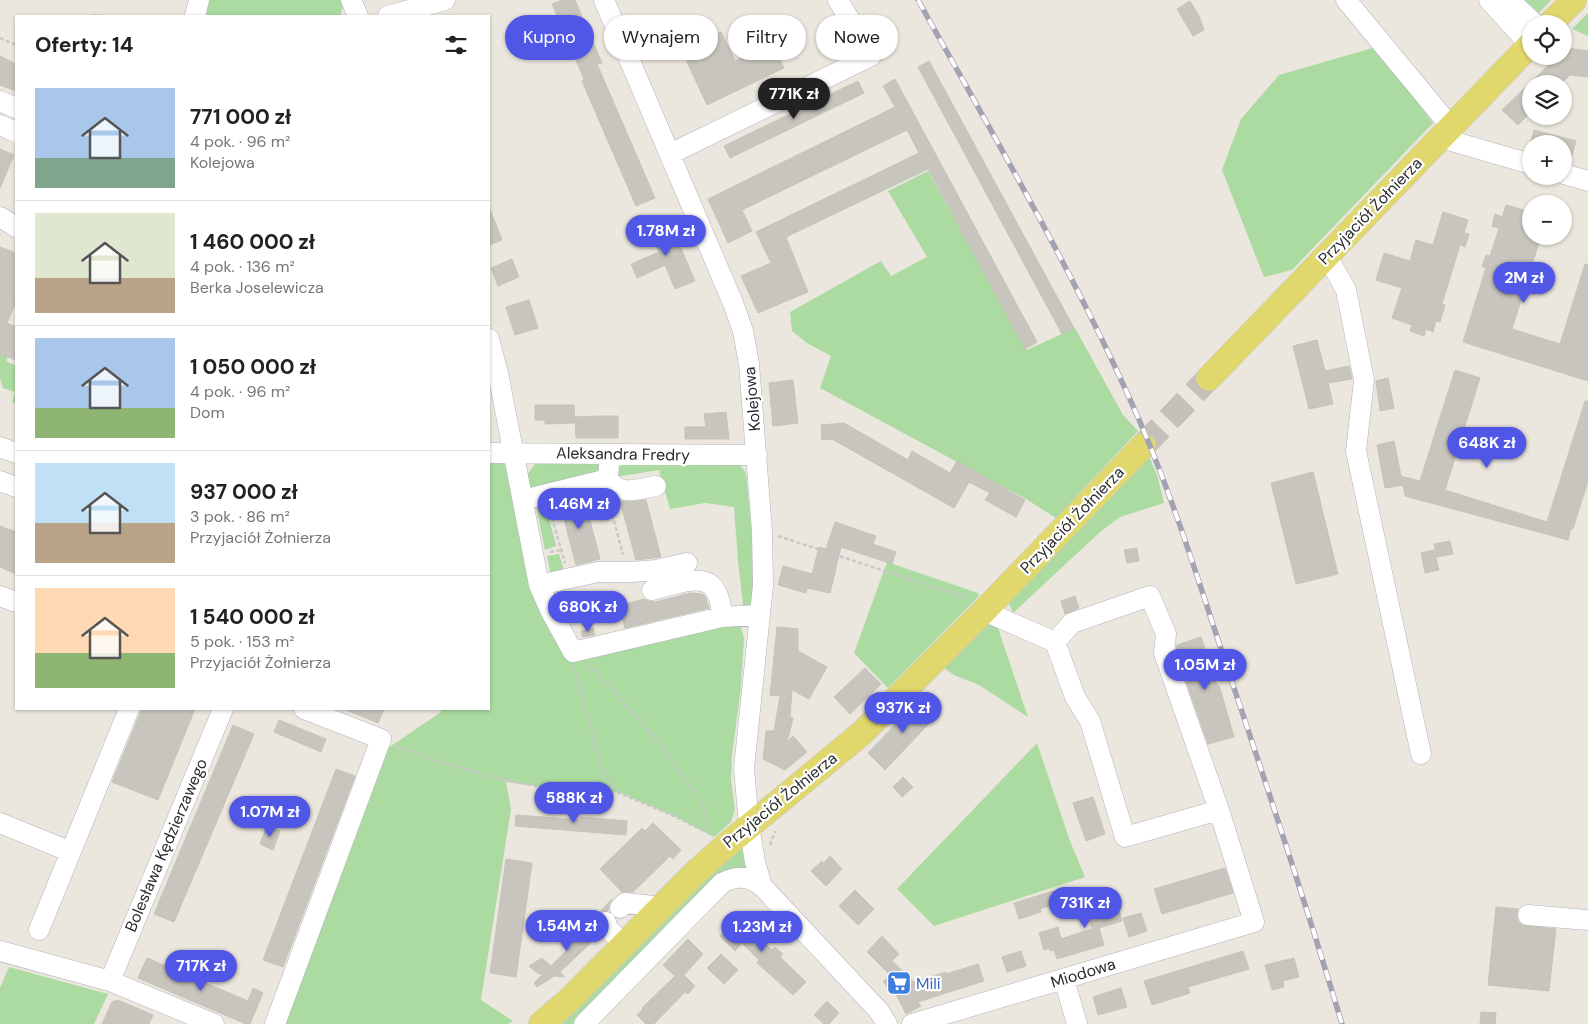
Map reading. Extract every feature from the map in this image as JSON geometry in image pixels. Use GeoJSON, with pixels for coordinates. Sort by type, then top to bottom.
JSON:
{"type":"FeatureCollection","features":[{"type":"Feature","properties":{"kind":"main road"},"geometry":{"type":"LineString","coordinates":[[1559,15],[1574,0]]}},
{"type":"Feature","properties":{"kind":"main road","name":"Przyjaciół Żołnierza"},"geometry":{"type":"LineString","coordinates":[[1209,378],[1446,133],[1522,48]]}},
{"type":"Feature","properties":{"kind":"main road","name":"Przyjaciół Żołnierza"},"geometry":{"type":"LineString","coordinates":[[541,1024],[568,1001],[702,866],[862,733],[981,614],[1143,446]]}},
{"type":"Feature","properties":{"kind":"street"},"geometry":{"type":"LineString","coordinates":[[195,15],[199,0]]}},
{"type":"Feature","properties":{"kind":"street"},"geometry":{"type":"LineString","coordinates":[[351,0],[358,15]]}},
{"type":"Feature","properties":{"kind":"street"},"geometry":{"type":"LineString","coordinates":[[392,15],[445,0]]}},
{"type":"Feature","properties":{"kind":"street","name":"Kolejowa"},"geometry":{"type":"LineString","coordinates":[[604,0],[733,303],[743,331],[757,456],[763,585],[744,768],[749,826],[755,862],[762,886]]}},
{"type":"Feature","properties":{"kind":"street"},"geometry":{"type":"LineString","coordinates":[[670,154],[871,56],[838,0]]}},
{"type":"Feature","properties":{"kind":"street"},"geometry":{"type":"LineString","coordinates":[[1346,0],[1446,133],[1522,161]]}},
{"type":"Feature","properties":{"kind":"street"},"geometry":{"type":"LineString","coordinates":[[1490,0],[1522,28]]}},
{"type":"Feature","properties":{"kind":"street"},"geometry":{"type":"LineString","coordinates":[[1509,0],[1522,21]]}},
{"type":"Feature","properties":{"kind":"street"},"geometry":{"type":"LineString","coordinates":[[0,101],[15,108]]}},
{"type":"Feature","properties":{"kind":"street"},"geometry":{"type":"LineString","coordinates":[[0,125],[15,132]]}},
{"type":"Feature","properties":{"kind":"street"},"geometry":{"type":"LineString","coordinates":[[1572,176],[1588,181]]}},
{"type":"Feature","properties":{"kind":"street"},"geometry":{"type":"LineString","coordinates":[[1327,256],[1346,290],[1364,380],[1356,451],[1421,754]]}},
{"type":"Feature","properties":{"kind":"street"},"geometry":{"type":"LineString","coordinates":[[490,342],[498,373],[539,585],[551,612],[574,651],[722,617],[759,615]]}},
{"type":"Feature","properties":{"kind":"street"},"geometry":{"type":"LineString","coordinates":[[0,447],[15,453]]}},
{"type":"Feature","properties":{"kind":"street","name":"Aleksandra Fredry"},"geometry":{"type":"LineString","coordinates":[[490,453],[757,456]]}},
{"type":"Feature","properties":{"kind":"street"},"geometry":{"type":"LineString","coordinates":[[606,479],[610,454]]}},
{"type":"Feature","properties":{"kind":"street"},"geometry":{"type":"LineString","coordinates":[[523,500],[606,479]]}},
{"type":"Feature","properties":{"kind":"street"},"geometry":{"type":"LineString","coordinates":[[606,479],[612,485],[625,491],[656,486]]}},
{"type":"Feature","properties":{"kind":"street"},"geometry":{"type":"LineString","coordinates":[[0,481],[15,487]]}},
{"type":"Feature","properties":{"kind":"street"},"geometry":{"type":"LineString","coordinates":[[539,585],[598,572],[656,570],[688,563]]}},
{"type":"Feature","properties":{"kind":"street"},"geometry":{"type":"LineString","coordinates":[[652,590],[696,580],[705,581],[719,594],[722,617]]}},
{"type":"Feature","properties":{"kind":"street"},"geometry":{"type":"LineString","coordinates":[[0,596],[15,602]]}},
{"type":"Feature","properties":{"kind":"street"},"geometry":{"type":"LineString","coordinates":[[981,614],[1055,642],[1075,697],[1090,721],[1126,837],[1219,810],[1164,653],[1166,634],[1150,596],[1072,623],[1055,642]]}},
{"type":"Feature","properties":{"kind":"street"},"geometry":{"type":"LineString","coordinates":[[39,930],[129,710]]}},
{"type":"Feature","properties":{"kind":"street","name":"Bolesława Kędzierzawego"},"geometry":{"type":"LineString","coordinates":[[110,981],[223,710]]}},
{"type":"Feature","properties":{"kind":"street"},"geometry":{"type":"LineString","coordinates":[[275,1024],[381,739],[307,710]]}},
{"type":"Feature","properties":{"kind":"street","name":"Miodowa"},"geometry":{"type":"LineString","coordinates":[[912,1024],[1254,922],[1219,810]]}},
{"type":"Feature","properties":{"kind":"street"},"geometry":{"type":"LineString","coordinates":[[0,823],[71,852]]}},
{"type":"Feature","properties":{"kind":"street"},"geometry":{"type":"LineString","coordinates":[[584,1024],[722,882],[737,877],[747,878],[762,886],[878,1010],[887,1024]]}},
{"type":"Feature","properties":{"kind":"street"},"geometry":{"type":"LineString","coordinates":[[620,908],[625,903],[662,907]]}},
{"type":"Feature","properties":{"kind":"street"},"geometry":{"type":"LineString","coordinates":[[1528,915],[1588,920]]}},
{"type":"Feature","properties":{"kind":"street"},"geometry":{"type":"LineString","coordinates":[[606,922],[604,925],[625,945]]}},
{"type":"Feature","properties":{"kind":"street"},"geometry":{"type":"LineString","coordinates":[[0,951],[110,981],[214,1024]]}},
{"type":"Feature","properties":{"kind":"street"},"geometry":{"type":"LineString","coordinates":[[1064,979],[1077,1024]]}},
{"type":"Feature","properties":{"kind":"path"},"geometry":{"type":"LineString","coordinates":[[0,38],[15,45]]}},
{"type":"Feature","properties":{"kind":"path"},"geometry":{"type":"LineString","coordinates":[[606,479],[624,557],[625,571]]}},
{"type":"Feature","properties":{"kind":"path"},"geometry":{"type":"LineString","coordinates":[[552,493],[549,506],[569,578]]}},
{"type":"Feature","properties":{"kind":"path"},"geometry":{"type":"LineString","coordinates":[[762,532],[967,598],[981,614]]}},
{"type":"Feature","properties":{"kind":"path"},"geometry":{"type":"LineString","coordinates":[[574,651],[572,660],[604,776],[619,793],[650,805],[716,838]]}},
{"type":"Feature","properties":{"kind":"path"},"geometry":{"type":"LineString","coordinates":[[574,651],[640,721],[694,790],[703,806],[709,834]]}},
{"type":"Feature","properties":{"kind":"path"},"geometry":{"type":"LineString","coordinates":[[381,739],[428,758],[491,777],[540,787],[601,795],[619,793]]}},
{"type":"Feature","properties":{"kind":"path"},"geometry":{"type":"LineString","coordinates":[[770,846],[777,827]]}},
{"type":"Feature","properties":{"kind":"green space"},"geometry":{"type":"Polygon","coordinates":[[[208,0],[343,0],[340,15],[203,15],[208,0]]]}},
{"type":"Feature","properties":{"kind":"green space"},"geometry":{"type":"Polygon","coordinates":[[[1525,0],[1551,0],[1539,13],[1525,0]]]}},
{"type":"Feature","properties":{"kind":"green space"},"geometry":{"type":"Polygon","coordinates":[[[1588,13],[1588,36],[1572,29],[1588,13]]]}},
{"type":"Feature","properties":{"kind":"green space"},"geometry":{"type":"Polygon","coordinates":[[[1376,47],[1433,123],[1292,270],[1264,277],[1222,170],[1241,119],[1279,75],[1376,47]]]}},
{"type":"Feature","properties":{"kind":"green space"},"geometry":{"type":"Polygon","coordinates":[[[928,171],[1027,350],[1075,328],[1123,415],[1138,431],[1056,518],[1026,499],[820,388],[831,356],[807,343],[792,331],[790,312],[881,261],[891,276],[927,257],[888,191],[928,171]]]}},
{"type":"Feature","properties":{"kind":"green space"},"geometry":{"type":"Polygon","coordinates":[[[0,350],[2,355],[8,357],[6,361],[15,366],[15,392],[3,388],[0,378],[0,350]]]}},
{"type":"Feature","properties":{"kind":"green space"},"geometry":{"type":"Polygon","coordinates":[[[15,392],[15,404],[12,402],[15,392]]]}},
{"type":"Feature","properties":{"kind":"green space"},"geometry":{"type":"Polygon","coordinates":[[[1149,456],[1158,478],[1164,503],[1120,517],[1100,532],[1013,613],[1009,600],[1149,456]]]}},
{"type":"Feature","properties":{"kind":"green space"},"geometry":{"type":"Polygon","coordinates":[[[495,460],[505,464],[510,470],[567,653],[724,622],[740,624],[744,638],[741,687],[732,755],[731,781],[735,810],[731,822],[714,837],[676,817],[621,793],[573,788],[551,788],[506,782],[511,809],[481,1000],[513,1021],[508,1024],[282,1024],[388,748],[441,712],[440,710],[490,710],[490,461],[495,460]]]}},
{"type":"Feature","properties":{"kind":"green space"},"geometry":{"type":"Polygon","coordinates":[[[597,462],[601,465],[602,473],[528,489],[526,476],[536,463],[597,462]]]}},
{"type":"Feature","properties":{"kind":"green space"},"geometry":{"type":"Polygon","coordinates":[[[628,462],[740,465],[746,473],[754,563],[753,597],[750,607],[744,613],[734,507],[705,503],[670,509],[659,470],[615,477],[614,472],[628,462]]]}},
{"type":"Feature","properties":{"kind":"green space"},"geometry":{"type":"Polygon","coordinates":[[[548,498],[546,506],[556,546],[545,550],[536,506],[548,498]]]}},
{"type":"Feature","properties":{"kind":"green space"},"geometry":{"type":"Polygon","coordinates":[[[559,554],[565,574],[551,576],[547,556],[559,554]]]}},
{"type":"Feature","properties":{"kind":"green space"},"geometry":{"type":"Polygon","coordinates":[[[887,562],[978,593],[979,596],[888,688],[854,653],[887,562]]]}},
{"type":"Feature","properties":{"kind":"green space"},"geometry":{"type":"Polygon","coordinates":[[[994,615],[1028,717],[979,685],[954,675],[944,668],[994,615]]]}},
{"type":"Feature","properties":{"kind":"green space"},"geometry":{"type":"Polygon","coordinates":[[[1037,743],[1070,841],[1085,877],[934,926],[897,889],[1037,743]]]}},
{"type":"Feature","properties":{"kind":"green space"},"geometry":{"type":"Polygon","coordinates":[[[738,846],[745,849],[747,872],[688,903],[573,1024],[554,1024],[738,846]]]}},
{"type":"Feature","properties":{"kind":"green space"},"geometry":{"type":"Polygon","coordinates":[[[9,967],[108,994],[94,1024],[0,1024],[0,988],[9,967]]]}},
{"type":"Feature","properties":{"kind":"building"},"geometry":{"type":"Polygon","coordinates":[[[562,0],[575,0],[581,15],[557,15],[552,4],[562,0]]]}},
{"type":"Feature","properties":{"kind":"building"},"geometry":{"type":"Polygon","coordinates":[[[1190,1],[1199,16],[1204,30],[1193,36],[1177,9],[1190,1]]]}},
{"type":"Feature","properties":{"kind":"building"},"geometry":{"type":"Polygon","coordinates":[[[721,32],[728,46],[728,60],[780,60],[784,68],[707,105],[686,60],[718,60],[718,33],[721,32]]]}},
{"type":"Feature","properties":{"kind":"building"},"geometry":{"type":"Polygon","coordinates":[[[594,44],[602,63],[597,64],[655,198],[636,206],[582,81],[584,79],[576,60],[594,60],[594,44]]]}},
{"type":"Feature","properties":{"kind":"building"},"geometry":{"type":"Polygon","coordinates":[[[1572,49],[1588,51],[1588,77],[1538,75],[1549,65],[1572,65],[1572,49]]]}},
{"type":"Feature","properties":{"kind":"building"},"geometry":{"type":"Polygon","coordinates":[[[0,56],[15,64],[15,91],[0,85],[0,56]]]}},
{"type":"Feature","properties":{"kind":"building"},"geometry":{"type":"Polygon","coordinates":[[[929,61],[1074,328],[1062,334],[918,67],[929,61]]]}},
{"type":"Feature","properties":{"kind":"building"},"geometry":{"type":"Polygon","coordinates":[[[895,79],[1037,342],[1025,349],[928,169],[786,237],[808,292],[758,313],[741,276],[771,263],[756,232],[919,153],[907,130],[742,210],[752,231],[728,243],[708,199],[895,107],[883,86],[895,79]]]}},
{"type":"Feature","properties":{"kind":"building"},"geometry":{"type":"Polygon","coordinates":[[[858,81],[864,93],[730,158],[724,146],[858,81]]]}},
{"type":"Feature","properties":{"kind":"building"},"geometry":{"type":"Polygon","coordinates":[[[1522,91],[1522,121],[1518,125],[1502,110],[1522,91]]]}},
{"type":"Feature","properties":{"kind":"building"},"geometry":{"type":"Polygon","coordinates":[[[1534,130],[1553,135],[1533,135],[1534,130]]]}},
{"type":"Feature","properties":{"kind":"building"},"geometry":{"type":"Polygon","coordinates":[[[1572,140],[1576,141],[1572,156],[1572,140]]]}},
{"type":"Feature","properties":{"kind":"building"},"geometry":{"type":"Polygon","coordinates":[[[0,149],[14,155],[0,188],[0,149]]]}},
{"type":"Feature","properties":{"kind":"building"},"geometry":{"type":"Polygon","coordinates":[[[1506,205],[1522,209],[1522,245],[1538,245],[1512,329],[1560,344],[1585,264],[1588,265],[1588,381],[1463,342],[1486,268],[1482,266],[1486,255],[1490,256],[1499,228],[1492,226],[1495,214],[1502,217],[1506,205]]]}},
{"type":"Feature","properties":{"kind":"building"},"geometry":{"type":"Polygon","coordinates":[[[490,210],[502,240],[490,245],[490,210]]]}},
{"type":"Feature","properties":{"kind":"building"},"geometry":{"type":"Polygon","coordinates":[[[1443,212],[1468,220],[1464,233],[1469,234],[1465,247],[1460,245],[1442,304],[1445,305],[1440,322],[1436,321],[1433,332],[1426,329],[1424,336],[1410,331],[1412,325],[1392,318],[1402,288],[1376,280],[1384,253],[1410,261],[1416,240],[1433,245],[1443,212]]]}},
{"type":"Feature","properties":{"kind":"building"},"geometry":{"type":"Polygon","coordinates":[[[669,220],[695,281],[675,289],[665,265],[637,278],[631,264],[659,252],[649,228],[669,220]]]}},
{"type":"Feature","properties":{"kind":"building"},"geometry":{"type":"Polygon","coordinates":[[[0,247],[15,253],[15,304],[7,323],[15,327],[15,360],[0,354],[0,247]]]}},
{"type":"Feature","properties":{"kind":"building"},"geometry":{"type":"Polygon","coordinates":[[[512,259],[519,277],[498,286],[491,268],[512,259]]]}},
{"type":"Feature","properties":{"kind":"building"},"geometry":{"type":"Polygon","coordinates":[[[529,300],[538,328],[515,335],[506,307],[529,300]]]}},
{"type":"Feature","properties":{"kind":"building"},"geometry":{"type":"Polygon","coordinates":[[[1317,340],[1325,371],[1349,366],[1352,379],[1328,383],[1333,404],[1309,409],[1293,346],[1317,340]]]}},
{"type":"Feature","properties":{"kind":"building"},"geometry":{"type":"Polygon","coordinates":[[[1455,370],[1480,378],[1445,490],[1547,522],[1585,401],[1588,401],[1588,481],[1568,540],[1405,496],[1403,485],[1385,488],[1377,445],[1394,441],[1401,476],[1420,481],[1455,370]]]}},
{"type":"Feature","properties":{"kind":"building"},"geometry":{"type":"Polygon","coordinates":[[[1388,378],[1394,408],[1380,411],[1376,381],[1388,378]]]}},
{"type":"Feature","properties":{"kind":"building"},"geometry":{"type":"Polygon","coordinates":[[[793,380],[798,423],[773,426],[769,383],[793,380]]]}},
{"type":"Feature","properties":{"kind":"building"},"geometry":{"type":"Polygon","coordinates":[[[535,405],[574,405],[575,423],[545,424],[545,420],[535,420],[535,405]]]}},
{"type":"Feature","properties":{"kind":"building"},"geometry":{"type":"Polygon","coordinates":[[[726,412],[729,439],[685,439],[685,427],[706,427],[704,414],[726,412]]]}},
{"type":"Feature","properties":{"kind":"building"},"geometry":{"type":"Polygon","coordinates":[[[618,416],[618,438],[576,438],[575,417],[618,416]]]}},
{"type":"Feature","properties":{"kind":"building"},"geometry":{"type":"Polygon","coordinates":[[[844,423],[908,460],[912,451],[950,473],[957,461],[1025,500],[1016,517],[985,500],[990,493],[969,482],[954,508],[832,439],[822,440],[821,425],[844,423]]]}},
{"type":"Feature","properties":{"kind":"building"},"geometry":{"type":"Polygon","coordinates":[[[1313,472],[1338,574],[1296,584],[1271,483],[1313,472]]]}},
{"type":"Feature","properties":{"kind":"building"},"geometry":{"type":"Polygon","coordinates":[[[584,497],[600,559],[576,565],[563,515],[556,516],[553,505],[584,497]]]}},
{"type":"Feature","properties":{"kind":"building"},"geometry":{"type":"Polygon","coordinates":[[[646,500],[661,557],[636,560],[620,501],[646,500]]]}},
{"type":"Feature","properties":{"kind":"building"},"geometry":{"type":"Polygon","coordinates":[[[835,522],[876,536],[873,544],[896,552],[892,564],[841,547],[830,593],[807,588],[806,593],[778,585],[783,566],[812,574],[819,547],[826,549],[835,522]]]}},
{"type":"Feature","properties":{"kind":"building"},"geometry":{"type":"Polygon","coordinates":[[[0,526],[15,532],[15,574],[0,567],[0,526]]]}},
{"type":"Feature","properties":{"kind":"building"},"geometry":{"type":"Polygon","coordinates":[[[1450,541],[1453,554],[1437,557],[1434,544],[1450,541]]]}},
{"type":"Feature","properties":{"kind":"building"},"geometry":{"type":"Polygon","coordinates":[[[1137,548],[1139,561],[1127,563],[1124,550],[1137,548]]]}},
{"type":"Feature","properties":{"kind":"building"},"geometry":{"type":"Polygon","coordinates":[[[1434,550],[1439,570],[1425,573],[1421,553],[1434,550]]]}},
{"type":"Feature","properties":{"kind":"building"},"geometry":{"type":"Polygon","coordinates":[[[691,593],[705,596],[709,608],[625,628],[619,606],[644,599],[655,602],[691,593]]]}},
{"type":"Feature","properties":{"kind":"building"},"geometry":{"type":"Polygon","coordinates":[[[1075,596],[1079,608],[1065,614],[1061,601],[1075,596]]]}},
{"type":"Feature","properties":{"kind":"building"},"geometry":{"type":"Polygon","coordinates":[[[777,627],[798,629],[798,651],[827,667],[809,699],[792,690],[790,717],[793,718],[786,742],[793,736],[807,752],[785,770],[763,759],[766,731],[774,731],[780,696],[770,695],[777,627]]]}},
{"type":"Feature","properties":{"kind":"building"},"geometry":{"type":"Polygon","coordinates":[[[593,628],[595,635],[583,637],[581,631],[593,628]]]}},
{"type":"Feature","properties":{"kind":"building"},"geometry":{"type":"Polygon","coordinates":[[[1201,637],[1217,686],[1219,685],[1234,737],[1208,744],[1176,652],[1177,645],[1201,637]]]}},
{"type":"Feature","properties":{"kind":"building"},"geometry":{"type":"Polygon","coordinates":[[[865,668],[881,684],[850,714],[834,697],[865,668]]]}},
{"type":"Feature","properties":{"kind":"building"},"geometry":{"type":"Polygon","coordinates":[[[921,698],[938,714],[885,770],[868,753],[921,698]]]}},
{"type":"Feature","properties":{"kind":"building"},"geometry":{"type":"Polygon","coordinates":[[[142,710],[195,710],[158,800],[112,782],[142,710]]]}},
{"type":"Feature","properties":{"kind":"building"},"geometry":{"type":"Polygon","coordinates":[[[346,710],[384,710],[378,723],[346,710]]]}},
{"type":"Feature","properties":{"kind":"building"},"geometry":{"type":"Polygon","coordinates":[[[279,720],[326,739],[321,752],[274,732],[279,720]]]}},
{"type":"Feature","properties":{"kind":"building"},"geometry":{"type":"Polygon","coordinates":[[[233,725],[254,734],[174,922],[154,914],[233,725]]]}},
{"type":"Feature","properties":{"kind":"building"},"geometry":{"type":"Polygon","coordinates":[[[336,769],[355,776],[283,967],[263,960],[336,769]]]}},
{"type":"Feature","properties":{"kind":"building"},"geometry":{"type":"Polygon","coordinates":[[[903,777],[913,787],[902,797],[893,787],[903,777]]]}},
{"type":"Feature","properties":{"kind":"building"},"geometry":{"type":"Polygon","coordinates":[[[1093,797],[1105,834],[1086,841],[1073,803],[1093,797]]]}},
{"type":"Feature","properties":{"kind":"building"},"geometry":{"type":"Polygon","coordinates":[[[516,815],[580,820],[581,817],[627,821],[626,835],[515,826],[516,815]]]}},
{"type":"Feature","properties":{"kind":"building"},"geometry":{"type":"Polygon","coordinates":[[[653,823],[681,850],[673,859],[670,856],[633,892],[622,892],[600,869],[642,828],[645,831],[653,823]]]}},
{"type":"Feature","properties":{"kind":"building"},"geometry":{"type":"Polygon","coordinates":[[[267,826],[280,831],[273,850],[260,844],[267,826]]]}},
{"type":"Feature","properties":{"kind":"building"},"geometry":{"type":"Polygon","coordinates":[[[830,856],[842,869],[826,886],[811,871],[822,861],[824,863],[830,856]]]}},
{"type":"Feature","properties":{"kind":"building"},"geometry":{"type":"Polygon","coordinates":[[[506,859],[532,863],[516,977],[490,973],[506,859]]]}},
{"type":"Feature","properties":{"kind":"building"},"geometry":{"type":"Polygon","coordinates":[[[1225,868],[1233,893],[1162,914],[1154,889],[1225,868]]]}},
{"type":"Feature","properties":{"kind":"building"},"geometry":{"type":"Polygon","coordinates":[[[855,890],[874,909],[858,925],[839,906],[855,890]]]}},
{"type":"Feature","properties":{"kind":"building"},"geometry":{"type":"Polygon","coordinates":[[[1113,890],[1122,921],[1099,928],[1104,945],[1057,959],[1054,950],[1050,951],[1049,948],[1044,950],[1039,933],[1058,927],[1061,939],[1092,929],[1085,904],[1101,899],[1100,895],[1113,890]]]}},
{"type":"Feature","properties":{"kind":"building"},"geometry":{"type":"Polygon","coordinates":[[[1053,891],[1057,903],[1040,909],[1041,912],[1019,919],[1014,903],[1053,891]]]}},
{"type":"Feature","properties":{"kind":"building"},"geometry":{"type":"Polygon","coordinates":[[[612,899],[608,911],[600,912],[594,919],[593,929],[598,936],[560,972],[565,977],[554,976],[537,987],[534,983],[542,975],[529,966],[542,958],[551,966],[573,944],[569,940],[612,899]]]}},
{"type":"Feature","properties":{"kind":"building"},"geometry":{"type":"Polygon","coordinates":[[[1496,907],[1518,909],[1517,920],[1522,925],[1556,929],[1549,991],[1488,985],[1496,907]]]}},
{"type":"Feature","properties":{"kind":"building"},"geometry":{"type":"Polygon","coordinates":[[[742,913],[758,928],[753,932],[772,950],[775,947],[783,954],[780,957],[806,982],[793,995],[757,963],[759,960],[742,943],[735,951],[720,936],[742,913]]]}},
{"type":"Feature","properties":{"kind":"building"},"geometry":{"type":"Polygon","coordinates":[[[1141,913],[1147,931],[1129,937],[1123,918],[1141,913]]]}},
{"type":"Feature","properties":{"kind":"building"},"geometry":{"type":"Polygon","coordinates":[[[882,936],[899,954],[892,961],[914,982],[978,964],[984,981],[918,1002],[921,1006],[906,1014],[897,996],[883,982],[890,975],[867,952],[882,936]]]}},
{"type":"Feature","properties":{"kind":"building"},"geometry":{"type":"Polygon","coordinates":[[[688,939],[703,954],[684,975],[695,986],[688,994],[685,992],[654,1024],[646,1024],[637,1015],[675,976],[663,965],[688,939]]]}},
{"type":"Feature","properties":{"kind":"building"},"geometry":{"type":"Polygon","coordinates":[[[1021,951],[1026,966],[1007,972],[1002,957],[1021,951]]]}},
{"type":"Feature","properties":{"kind":"building"},"geometry":{"type":"Polygon","coordinates":[[[1243,951],[1249,969],[1188,987],[1190,993],[1152,1005],[1144,981],[1243,951]]]}},
{"type":"Feature","properties":{"kind":"building"},"geometry":{"type":"Polygon","coordinates":[[[721,954],[738,970],[724,984],[707,968],[721,954]]]}},
{"type":"Feature","properties":{"kind":"building"},"geometry":{"type":"Polygon","coordinates":[[[147,958],[248,1001],[253,988],[263,993],[250,1024],[246,1024],[138,978],[147,958]]]}},
{"type":"Feature","properties":{"kind":"building"},"geometry":{"type":"Polygon","coordinates":[[[1294,958],[1299,977],[1283,981],[1284,987],[1272,990],[1265,965],[1294,958]]]}},
{"type":"Feature","properties":{"kind":"building"},"geometry":{"type":"Polygon","coordinates":[[[1121,988],[1127,1007],[1098,1015],[1093,997],[1121,988]]]}},
{"type":"Feature","properties":{"kind":"building"},"geometry":{"type":"Polygon","coordinates":[[[118,1000],[153,1015],[149,1024],[102,1024],[112,1002],[118,1000]]]}},
{"type":"Feature","properties":{"kind":"building"},"geometry":{"type":"Polygon","coordinates":[[[827,1001],[839,1013],[829,1024],[824,1024],[814,1015],[827,1001]]]}},
{"type":"Feature","properties":{"kind":"building"},"geometry":{"type":"Polygon","coordinates":[[[1481,1012],[1496,1013],[1495,1024],[1480,1024],[1481,1012]]]}},
{"type":"Feature","properties":{"kind":"tunnel"},"geometry":{"type":"LineString","coordinates":[[1143,446],[1209,378]]}},
{"type":"Feature","properties":{"kind":"railway"},"geometry":{"type":"LineString","coordinates":[[918,0],[1060,257],[1113,362],[1150,446],[1196,572],[1286,845],[1342,1024]]}},
{"type":"Feature","properties":{"kind":"place","name":"Mili"},"geometry":{"type":"Point","coordinates":[899,983]}}]}
